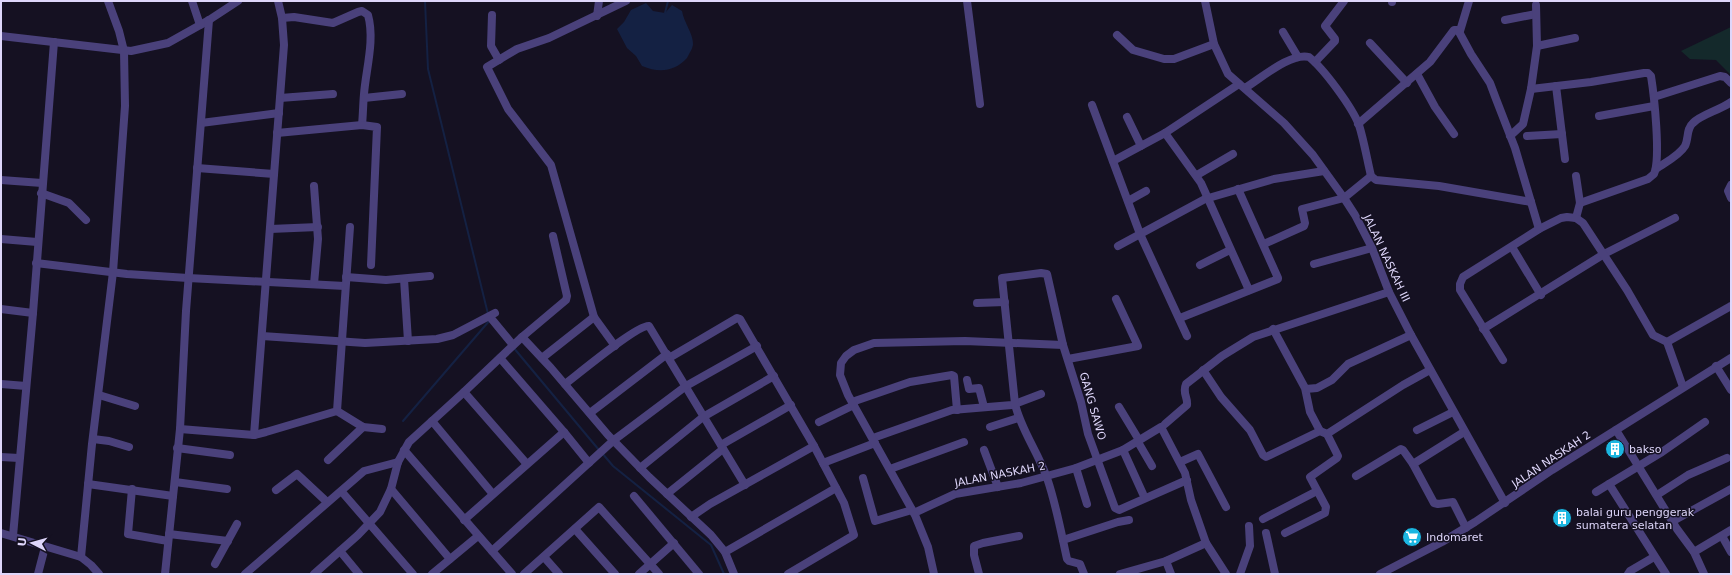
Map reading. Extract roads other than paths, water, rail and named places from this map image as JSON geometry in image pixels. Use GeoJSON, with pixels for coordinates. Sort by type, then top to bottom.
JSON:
{"type":"FeatureCollection","features":[{"type":"Feature","properties":{"kind":"street"},"geometry":{"type":"LineString","coordinates":[[81,557],[93,439],[113,272],[125,106],[124,52],[119,31],[108,1]]}},
{"type":"Feature","properties":{"kind":"street"},"geometry":{"type":"LineString","coordinates":[[192,1],[200,25]]}},
{"type":"Feature","properties":{"kind":"street"},"geometry":{"type":"LineString","coordinates":[[1,36],[124,52],[168,43],[209,20],[238,1]]}},
{"type":"Feature","properties":{"kind":"street"},"geometry":{"type":"LineString","coordinates":[[254,435],[284,44],[282,18],[278,1]]}},
{"type":"Feature","properties":{"kind":"street"},"geometry":{"type":"LineString","coordinates":[[615,346],[594,316],[551,165],[508,110],[487,67],[517,49],[549,38],[626,1]]}},
{"type":"Feature","properties":{"kind":"street"},"geometry":{"type":"LineString","coordinates":[[968,1],[980,104]]}},
{"type":"Feature","properties":{"kind":"street","name":"JALAN NASKAH III"},"geometry":{"type":"LineString","coordinates":[[1205,1],[1214,44],[1224,69],[1284,124],[1314,155],[1344,198],[1372,248],[1389,292],[1411,335],[1505,503]]}},
{"type":"Feature","properties":{"kind":"street"},"geometry":{"type":"LineString","coordinates":[[1315,62],[1335,41],[1325,26],[1337,8],[1344,1]]}},
{"type":"Feature","properties":{"kind":"street"},"geometry":{"type":"LineString","coordinates":[[1469,1],[1460,31],[1471,54],[1490,83],[1510,136],[1539,229]]}},
{"type":"Feature","properties":{"kind":"street"},"geometry":{"type":"LineString","coordinates":[[597,16],[599,2]]}},
{"type":"Feature","properties":{"kind":"street"},"geometry":{"type":"LineString","coordinates":[[1505,20],[1536,10],[1537,46],[1531,89],[1523,124],[1510,136]]}},
{"type":"Feature","properties":{"kind":"street"},"geometry":{"type":"LineString","coordinates":[[282,18],[333,23],[358,12],[366,12],[371,25],[362,125]]}},
{"type":"Feature","properties":{"kind":"street"},"geometry":{"type":"LineString","coordinates":[[492,15],[491,46],[499,60]]}},
{"type":"Feature","properties":{"kind":"street"},"geometry":{"type":"LineString","coordinates":[[165,574],[180,429],[188,278],[209,20]]}},
{"type":"Feature","properties":{"kind":"street"},"geometry":{"type":"LineString","coordinates":[[1358,124],[1407,83],[1435,57],[1454,30],[1457,29],[1460,31]]}},
{"type":"Feature","properties":{"kind":"street"},"geometry":{"type":"LineString","coordinates":[[1283,32],[1298,57]]}},
{"type":"Feature","properties":{"kind":"street"},"geometry":{"type":"LineString","coordinates":[[1117,36],[1133,50],[1164,59],[1174,59],[1214,44]]}},
{"type":"Feature","properties":{"kind":"street"},"geometry":{"type":"LineString","coordinates":[[1537,46],[1575,38]]}},
{"type":"Feature","properties":{"kind":"street"},"geometry":{"type":"LineString","coordinates":[[13,536],[33,313],[41,193],[54,42]]}},
{"type":"Feature","properties":{"kind":"street"},"geometry":{"type":"LineString","coordinates":[[1370,43],[1407,83]]}},
{"type":"Feature","properties":{"kind":"street"},"geometry":{"type":"LineString","coordinates":[[1113,161],[1165,133],[1288,60],[1308,56],[1315,62],[1347,104],[1358,124],[1371,176],[1376,180],[1439,186],[1531,202]]}},
{"type":"Feature","properties":{"kind":"street"},"geometry":{"type":"LineString","coordinates":[[1531,89],[1646,73],[1651,76],[1654,96],[1656,169]]}},
{"type":"Feature","properties":{"kind":"street"},"geometry":{"type":"LineString","coordinates":[[1417,74],[1435,107],[1454,134]]}},
{"type":"Feature","properties":{"kind":"street"},"geometry":{"type":"LineString","coordinates":[[1654,96],[1720,76],[1725,77],[1731,83]]}},
{"type":"Feature","properties":{"kind":"street"},"geometry":{"type":"LineString","coordinates":[[1556,86],[1565,159]]}},
{"type":"Feature","properties":{"kind":"street"},"geometry":{"type":"LineString","coordinates":[[280,98],[333,94]]}},
{"type":"Feature","properties":{"kind":"street"},"geometry":{"type":"LineString","coordinates":[[364,98],[402,94]]}},
{"type":"Feature","properties":{"kind":"street"},"geometry":{"type":"LineString","coordinates":[[1580,203],[1648,179],[1652,176],[1656,169],[1683,148],[1686,142],[1689,127],[1693,122],[1717,111],[1731,102]]}},
{"type":"Feature","properties":{"kind":"street"},"geometry":{"type":"LineString","coordinates":[[1092,105],[1140,234],[1187,336]]}},
{"type":"Feature","properties":{"kind":"street"},"geometry":{"type":"LineString","coordinates":[[1599,116],[1654,106]]}},
{"type":"Feature","properties":{"kind":"street"},"geometry":{"type":"LineString","coordinates":[[201,123],[279,113]]}},
{"type":"Feature","properties":{"kind":"street"},"geometry":{"type":"LineString","coordinates":[[1127,117],[1141,146]]}},
{"type":"Feature","properties":{"kind":"street"},"geometry":{"type":"LineString","coordinates":[[277,133],[362,125],[376,126],[371,266]]}},
{"type":"Feature","properties":{"kind":"street"},"geometry":{"type":"LineString","coordinates":[[1165,133],[1197,175],[1248,290]]}},
{"type":"Feature","properties":{"kind":"street"},"geometry":{"type":"LineString","coordinates":[[1527,136],[1562,134]]}},
{"type":"Feature","properties":{"kind":"street"},"geometry":{"type":"LineString","coordinates":[[1197,175],[1233,154]]}},
{"type":"Feature","properties":{"kind":"street"},"geometry":{"type":"LineString","coordinates":[[197,168],[274,174]]}},
{"type":"Feature","properties":{"kind":"street"},"geometry":{"type":"LineString","coordinates":[[1118,246],[1173,215],[1208,198],[1274,179],[1324,171]]}},
{"type":"Feature","properties":{"kind":"street"},"geometry":{"type":"LineString","coordinates":[[1264,244],[1305,225],[1301,211],[1302,209],[1344,198],[1371,176]]}},
{"type":"Feature","properties":{"kind":"street"},"geometry":{"type":"LineString","coordinates":[[1576,176],[1580,203],[1576,218]]}},
{"type":"Feature","properties":{"kind":"street"},"geometry":{"type":"LineString","coordinates":[[1,180],[42,183]]}},
{"type":"Feature","properties":{"kind":"street"},"geometry":{"type":"LineString","coordinates":[[1731,185],[1728,191],[1731,198]]}},
{"type":"Feature","properties":{"kind":"street"},"geometry":{"type":"LineString","coordinates":[[314,186],[318,227],[314,284]]}},
{"type":"Feature","properties":{"kind":"street"},"geometry":{"type":"LineString","coordinates":[[1180,318],[1248,290],[1278,280],[1264,244],[1238,190]]}},
{"type":"Feature","properties":{"kind":"street"},"geometry":{"type":"LineString","coordinates":[[1128,201],[1146,191]]}},
{"type":"Feature","properties":{"kind":"street"},"geometry":{"type":"LineString","coordinates":[[41,193],[69,203],[86,220]]}},
{"type":"Feature","properties":{"kind":"street"},"geometry":{"type":"LineString","coordinates":[[1503,360],[1460,290],[1460,281],[1463,277],[1539,229],[1561,218],[1576,218],[1582,223],[1604,254],[1653,335],[1667,342],[1684,387]]}},
{"type":"Feature","properties":{"kind":"street"},"geometry":{"type":"LineString","coordinates":[[1484,329],[1541,295],[1604,254],[1675,218]]}},
{"type":"Feature","properties":{"kind":"street"},"geometry":{"type":"LineString","coordinates":[[270,229],[318,227]]}},
{"type":"Feature","properties":{"kind":"street"},"geometry":{"type":"LineString","coordinates":[[337,411],[350,228]]}},
{"type":"Feature","properties":{"kind":"street"},"geometry":{"type":"LineString","coordinates":[[314,574],[380,512],[391,489],[398,462],[409,442],[512,346],[567,298],[554,236]]}},
{"type":"Feature","properties":{"kind":"street"},"geometry":{"type":"LineString","coordinates":[[1,239],[38,242]]}},
{"type":"Feature","properties":{"kind":"street"},"geometry":{"type":"LineString","coordinates":[[1512,247],[1541,295]]}},
{"type":"Feature","properties":{"kind":"street"},"geometry":{"type":"LineString","coordinates":[[1314,264],[1372,248]]}},
{"type":"Feature","properties":{"kind":"street"},"geometry":{"type":"LineString","coordinates":[[1200,265],[1230,250]]}},
{"type":"Feature","properties":{"kind":"street"},"geometry":{"type":"LineString","coordinates":[[36,263],[113,272],[188,278],[345,286]]}},
{"type":"Feature","properties":{"kind":"street","name":"GANG SAWO"},"geometry":{"type":"LineString","coordinates":[[1005,302],[1002,278],[1041,272],[1046,273],[1063,345],[1068,358],[1088,434],[1115,508],[1119,510],[1187,480]]}},
{"type":"Feature","properties":{"kind":"street"},"geometry":{"type":"LineString","coordinates":[[346,277],[386,280],[430,276]]}},
{"type":"Feature","properties":{"kind":"street"},"geometry":{"type":"LineString","coordinates":[[404,279],[408,341]]}},
{"type":"Feature","properties":{"kind":"street"},"geometry":{"type":"LineString","coordinates":[[1165,424],[1187,405],[1184,388],[1186,384],[1253,337],[1273,329],[1389,292]]}},
{"type":"Feature","properties":{"kind":"street"},"geometry":{"type":"LineString","coordinates":[[1068,358],[1138,346],[1116,299]]}},
{"type":"Feature","properties":{"kind":"street"},"geometry":{"type":"LineString","coordinates":[[977,303],[1005,302],[1008,344],[1018,418],[1046,476],[1058,517],[1068,560],[1080,564],[1084,574]]}},
{"type":"Feature","properties":{"kind":"street"},"geometry":{"type":"LineString","coordinates":[[1667,342],[1731,306]]}},
{"type":"Feature","properties":{"kind":"street"},"geometry":{"type":"LineString","coordinates":[[1,309],[33,313]]}},
{"type":"Feature","properties":{"kind":"street"},"geometry":{"type":"LineString","coordinates":[[262,336],[365,343],[445,338],[490,316],[512,346]]}},
{"type":"Feature","properties":{"kind":"street"},"geometry":{"type":"LineString","coordinates":[[542,358],[594,316]]}},
{"type":"Feature","properties":{"kind":"street"},"geometry":{"type":"LineString","coordinates":[[590,413],[668,356],[737,318],[742,321],[814,446],[844,503],[854,535],[788,574]]}},
{"type":"Feature","properties":{"kind":"street"},"geometry":{"type":"LineString","coordinates":[[565,384],[615,346],[644,326],[648,325],[745,485]]}},
{"type":"Feature","properties":{"kind":"street"},"geometry":{"type":"LineString","coordinates":[[1273,329],[1306,389],[1310,412],[1338,457],[1310,476],[1310,480],[1326,507],[1325,513],[1285,533]]}},
{"type":"Feature","properties":{"kind":"street"},"geometry":{"type":"LineString","coordinates":[[1306,389],[1317,388],[1332,380],[1348,364],[1411,335]]}},
{"type":"Feature","properties":{"kind":"street"},"geometry":{"type":"LineString","coordinates":[[522,337],[640,468],[711,535],[725,552],[734,574]]}},
{"type":"Feature","properties":{"kind":"street"},"geometry":{"type":"LineString","coordinates":[[934,574],[928,548],[913,511],[848,395],[840,375],[841,363],[846,356],[854,350],[874,343],[933,341],[1063,345]]}},
{"type":"Feature","properties":{"kind":"street"},"geometry":{"type":"LineString","coordinates":[[492,551],[614,440],[686,386],[757,346]]}},
{"type":"Feature","properties":{"kind":"street"},"geometry":{"type":"LineString","coordinates":[[500,358],[589,463]]}},
{"type":"Feature","properties":{"kind":"street","name":"JALAN NASKAH 2"},"geometry":{"type":"LineString","coordinates":[[1381,574],[1466,528],[1552,470],[1731,358]]}},
{"type":"Feature","properties":{"kind":"street"},"geometry":{"type":"LineString","coordinates":[[1716,366],[1731,390]]}},
{"type":"Feature","properties":{"kind":"street"},"geometry":{"type":"LineString","coordinates":[[1204,370],[1221,397],[1250,430],[1263,455],[1266,457],[1323,433],[1430,370]]}},
{"type":"Feature","properties":{"kind":"street"},"geometry":{"type":"LineString","coordinates":[[819,422],[853,404],[910,382],[952,375],[954,376],[957,410]]}},
{"type":"Feature","properties":{"kind":"street"},"geometry":{"type":"LineString","coordinates":[[640,468],[703,417],[774,376]]}},
{"type":"Feature","properties":{"kind":"street"},"geometry":{"type":"LineString","coordinates":[[966,380],[969,389],[979,388],[984,407]]}},
{"type":"Feature","properties":{"kind":"street"},"geometry":{"type":"LineString","coordinates":[[1,384],[26,386]]}},
{"type":"Feature","properties":{"kind":"street"},"geometry":{"type":"LineString","coordinates":[[464,392],[526,463]]}},
{"type":"Feature","properties":{"kind":"street"},"geometry":{"type":"LineString","coordinates":[[823,463],[874,440],[952,410],[1015,404],[1041,394]]}},
{"type":"Feature","properties":{"kind":"street"},"geometry":{"type":"LineString","coordinates":[[99,395],[135,406]]}},
{"type":"Feature","properties":{"kind":"street"},"geometry":{"type":"LineString","coordinates":[[667,494],[722,447],[791,405]]}},
{"type":"Feature","properties":{"kind":"street"},"geometry":{"type":"LineString","coordinates":[[1119,407],[1152,466]]}},
{"type":"Feature","properties":{"kind":"street"},"geometry":{"type":"LineString","coordinates":[[180,429],[254,435],[337,411],[363,427],[382,429]]}},
{"type":"Feature","properties":{"kind":"street"},"geometry":{"type":"LineString","coordinates":[[1417,430],[1453,412]]}},
{"type":"Feature","properties":{"kind":"street"},"geometry":{"type":"LineString","coordinates":[[990,427],[1018,418]]}},
{"type":"Feature","properties":{"kind":"street"},"geometry":{"type":"LineString","coordinates":[[432,421],[492,494]]}},
{"type":"Feature","properties":{"kind":"street"},"geometry":{"type":"LineString","coordinates":[[1596,492],[1705,422]]}},
{"type":"Feature","properties":{"kind":"street"},"geometry":{"type":"LineString","coordinates":[[328,460],[363,427]]}},
{"type":"Feature","properties":{"kind":"street","name":"JALAN NASKAH 2"},"geometry":{"type":"LineString","coordinates":[[863,478],[875,521],[913,511],[955,494],[1021,483],[1076,468],[1123,450],[1161,427],[1180,462],[1187,480],[1191,500],[1206,543],[1226,574]]}},
{"type":"Feature","properties":{"kind":"street"},"geometry":{"type":"LineString","coordinates":[[1616,430],[1673,522],[1694,552],[1704,574]]}},
{"type":"Feature","properties":{"kind":"street"},"geometry":{"type":"LineString","coordinates":[[464,520],[526,463],[564,432]]}},
{"type":"Feature","properties":{"kind":"street"},"geometry":{"type":"LineString","coordinates":[[1413,464],[1464,432]]}},
{"type":"Feature","properties":{"kind":"street"},"geometry":{"type":"LineString","coordinates":[[93,439],[129,446]]}},
{"type":"Feature","properties":{"kind":"street"},"geometry":{"type":"LineString","coordinates":[[890,469],[960,445],[964,442]]}},
{"type":"Feature","properties":{"kind":"street"},"geometry":{"type":"LineString","coordinates":[[691,517],[814,446]]}},
{"type":"Feature","properties":{"kind":"street"},"geometry":{"type":"LineString","coordinates":[[177,448],[230,455]]}},
{"type":"Feature","properties":{"kind":"street"},"geometry":{"type":"LineString","coordinates":[[1356,476],[1400,448],[1413,464],[1434,503],[1438,504],[1453,502],[1466,528]]}},
{"type":"Feature","properties":{"kind":"street"},"geometry":{"type":"LineString","coordinates":[[404,450],[492,551],[506,572]]}},
{"type":"Feature","properties":{"kind":"street"},"geometry":{"type":"LineString","coordinates":[[984,450],[998,487]]}},
{"type":"Feature","properties":{"kind":"street"},"geometry":{"type":"LineString","coordinates":[[1123,450],[1143,494]]}},
{"type":"Feature","properties":{"kind":"street"},"geometry":{"type":"LineString","coordinates":[[1180,462],[1198,454],[1226,507]]}},
{"type":"Feature","properties":{"kind":"street"},"geometry":{"type":"LineString","coordinates":[[1,457],[19,458]]}},
{"type":"Feature","properties":{"kind":"street"},"geometry":{"type":"LineString","coordinates":[[1657,495],[1688,475],[1727,458]]}},
{"type":"Feature","properties":{"kind":"street"},"geometry":{"type":"LineString","coordinates":[[248,573],[327,502],[342,492],[364,471],[398,462]]}},
{"type":"Feature","properties":{"kind":"street"},"geometry":{"type":"LineString","coordinates":[[1076,468],[1087,504]]}},
{"type":"Feature","properties":{"kind":"street"},"geometry":{"type":"LineString","coordinates":[[276,490],[297,474],[327,502]]}},
{"type":"Feature","properties":{"kind":"street"},"geometry":{"type":"LineString","coordinates":[[175,482],[227,489]]}},
{"type":"Feature","properties":{"kind":"street"},"geometry":{"type":"LineString","coordinates":[[88,484],[173,496]]}},
{"type":"Feature","properties":{"kind":"street"},"geometry":{"type":"LineString","coordinates":[[1609,484],[1666,574]]}},
{"type":"Feature","properties":{"kind":"street"},"geometry":{"type":"LineString","coordinates":[[725,552],[836,488]]}},
{"type":"Feature","properties":{"kind":"street"},"geometry":{"type":"LineString","coordinates":[[132,489],[128,534],[228,541]]}},
{"type":"Feature","properties":{"kind":"street"},"geometry":{"type":"LineString","coordinates":[[391,489],[450,559]]}},
{"type":"Feature","properties":{"kind":"street"},"geometry":{"type":"LineString","coordinates":[[1673,522],[1731,489]]}},
{"type":"Feature","properties":{"kind":"street"},"geometry":{"type":"LineString","coordinates":[[1262,519],[1317,491]]}},
{"type":"Feature","properties":{"kind":"street"},"geometry":{"type":"LineString","coordinates":[[342,492],[413,574]]}},
{"type":"Feature","properties":{"kind":"street"},"geometry":{"type":"LineString","coordinates":[[634,496],[700,574]]}},
{"type":"Feature","properties":{"kind":"street"},"geometry":{"type":"LineString","coordinates":[[524,574],[600,507],[659,574]]}},
{"type":"Feature","properties":{"kind":"street"},"geometry":{"type":"LineString","coordinates":[[1063,540],[1118,522],[1129,520]]}},
{"type":"Feature","properties":{"kind":"street"},"geometry":{"type":"LineString","coordinates":[[215,564],[237,524]]}},
{"type":"Feature","properties":{"kind":"street"},"geometry":{"type":"LineString","coordinates":[[1240,574],[1250,546],[1249,526]]}},
{"type":"Feature","properties":{"kind":"street"},"geometry":{"type":"LineString","coordinates":[[575,529],[615,574]]}},
{"type":"Feature","properties":{"kind":"street"},"geometry":{"type":"LineString","coordinates":[[1694,552],[1731,530]]}},
{"type":"Feature","properties":{"kind":"street"},"geometry":{"type":"LineString","coordinates":[[1266,532],[1275,574]]}},
{"type":"Feature","properties":{"kind":"street"},"geometry":{"type":"LineString","coordinates":[[1,533],[81,557],[99,574]]}},
{"type":"Feature","properties":{"kind":"street"},"geometry":{"type":"LineString","coordinates":[[432,574],[478,536]]}},
{"type":"Feature","properties":{"kind":"street"},"geometry":{"type":"LineString","coordinates":[[979,574],[974,554],[974,546],[1019,536]]}},
{"type":"Feature","properties":{"kind":"street"},"geometry":{"type":"LineString","coordinates":[[1722,536],[1731,552]]}},
{"type":"Feature","properties":{"kind":"street"},"geometry":{"type":"LineString","coordinates":[[639,574],[674,543]]}},
{"type":"Feature","properties":{"kind":"street"},"geometry":{"type":"LineString","coordinates":[[1121,574],[1166,561],[1206,543]]}},
{"type":"Feature","properties":{"kind":"street"},"geometry":{"type":"LineString","coordinates":[[38,574],[46,547]]}},
{"type":"Feature","properties":{"kind":"street"},"geometry":{"type":"LineString","coordinates":[[340,551],[359,574]]}},
{"type":"Feature","properties":{"kind":"street"},"geometry":{"type":"LineString","coordinates":[[544,557],[560,574]]}},
{"type":"Feature","properties":{"kind":"street"},"geometry":{"type":"LineString","coordinates":[[1628,574],[1630,571],[1654,557]]}},
{"type":"Feature","properties":{"kind":"street"},"geometry":{"type":"LineString","coordinates":[[1166,561],[1171,574]]}},
{"type":"Feature","properties":{"kind":"water"},"geometry":{"type":"Polygon","coordinates":[[[646,3],[653,11],[665,13],[672,5],[682,11],[692,36],[693,46],[687,58],[672,69],[654,70],[642,66],[636,56],[627,48],[617,29],[624,22],[631,10],[646,3]]]}},
{"type":"Feature","properties":{"kind":"waterway"},"geometry":{"type":"LineString","coordinates":[[425,1],[428,69],[488,314]]}},
{"type":"Feature","properties":{"kind":"waterway"},"geometry":{"type":"LineString","coordinates":[[665,13],[668,1]]}},
{"type":"Feature","properties":{"kind":"waterway"},"geometry":{"type":"LineString","coordinates":[[403,421],[490,320]]}},
{"type":"Feature","properties":{"kind":"waterway"},"geometry":{"type":"LineString","coordinates":[[513,347],[599,450]]}},
{"type":"Feature","properties":{"kind":"waterway"},"geometry":{"type":"LineString","coordinates":[[602,453],[613,466],[711,545],[724,574]]}},
{"type":"Feature","properties":{"kind":"place","name":"bakso"},"geometry":{"type":"Point","coordinates":[1615,449]}},
{"type":"Feature","properties":{"kind":"place","name":"balai guru penggerak sumatera selatan"},"geometry":{"type":"Point","coordinates":[1562,518]}},
{"type":"Feature","properties":{"kind":"place","name":"Indomaret"},"geometry":{"type":"Point","coordinates":[1412,537]}}]}
